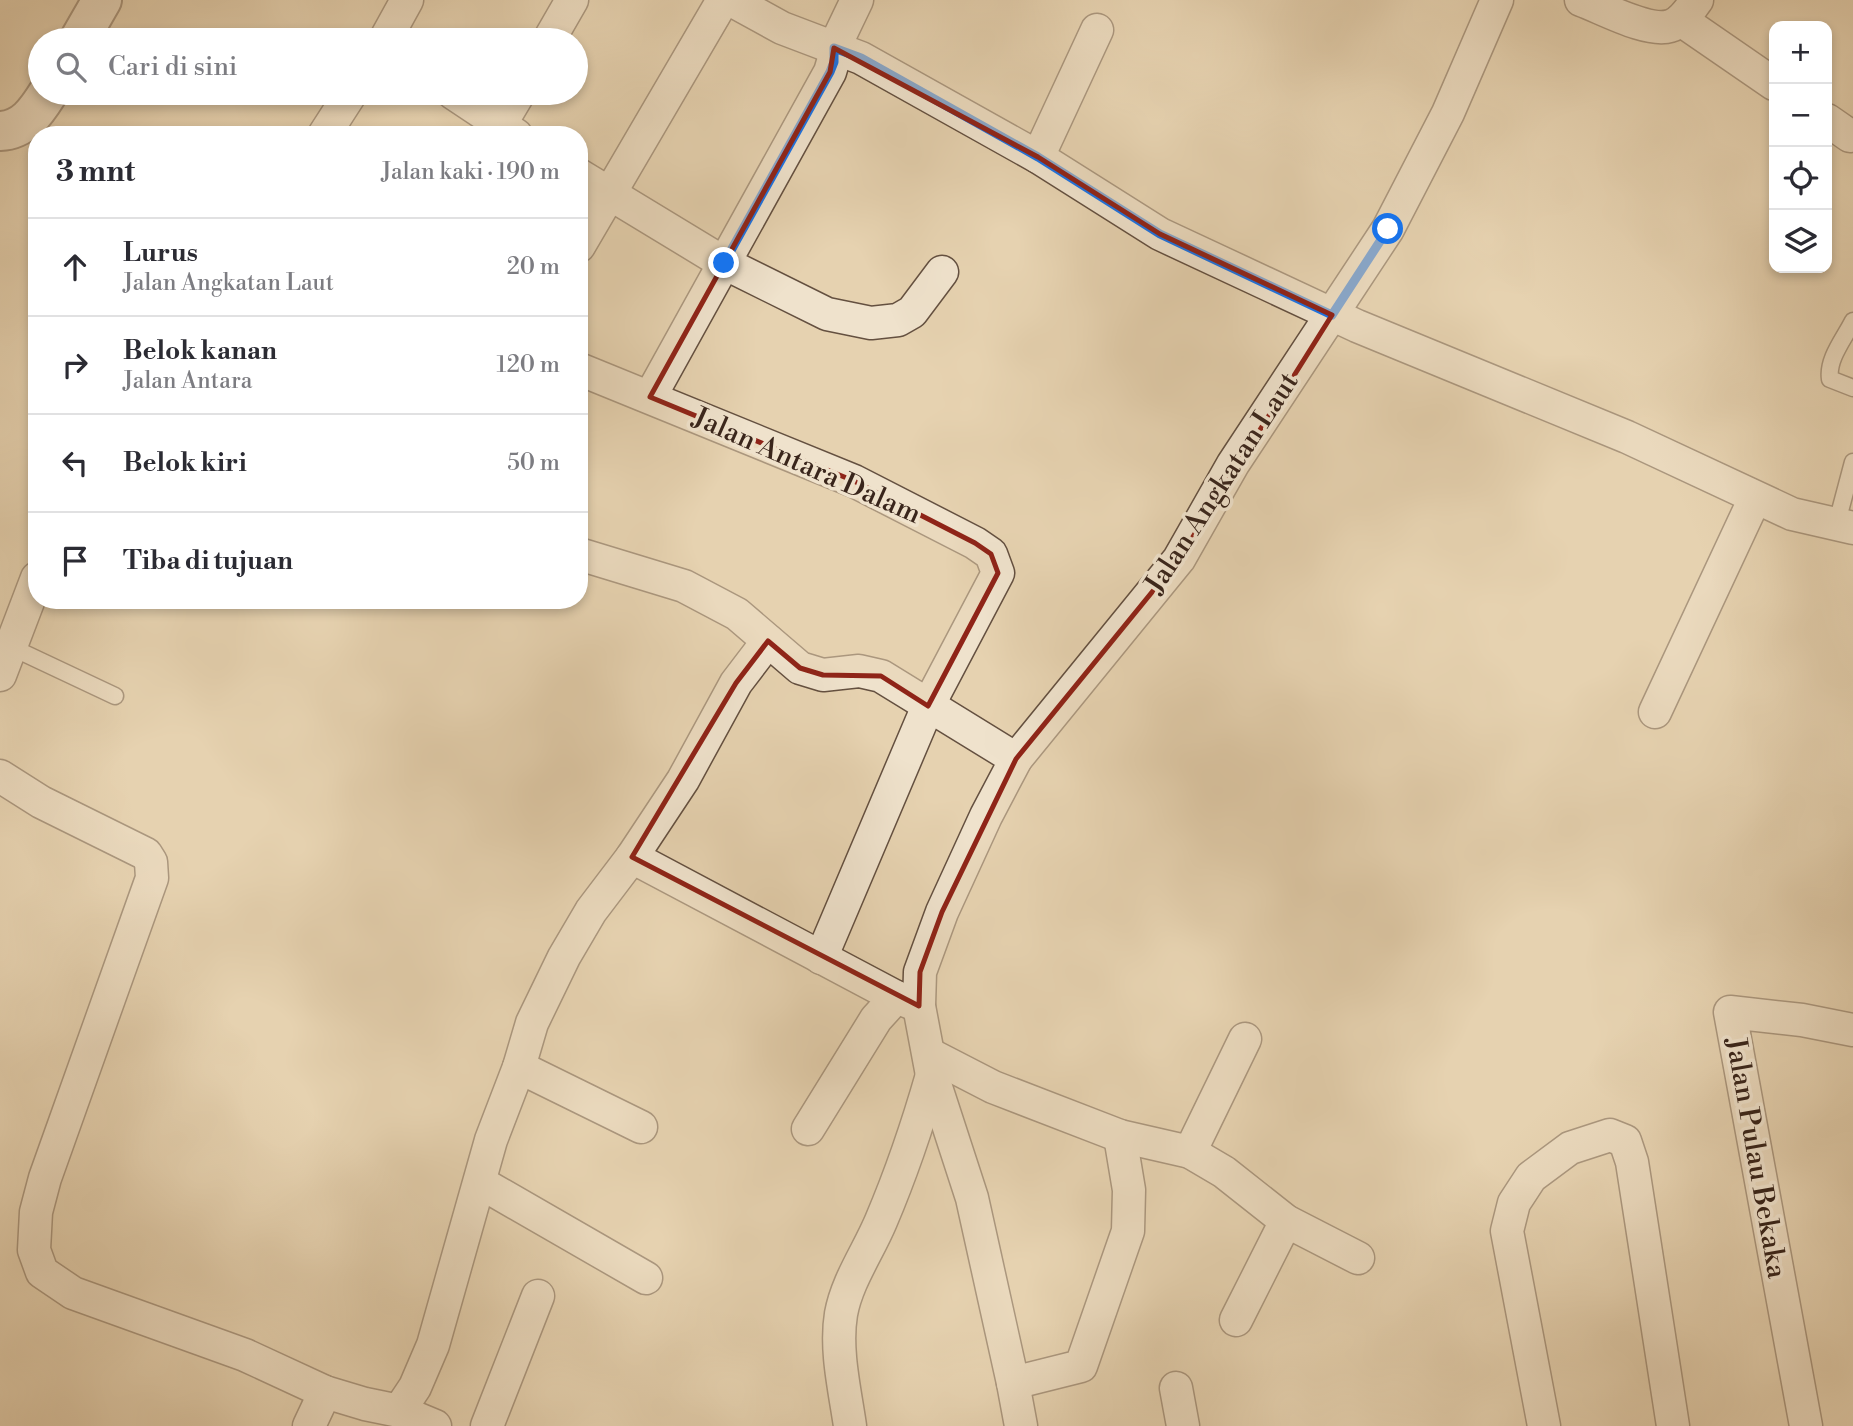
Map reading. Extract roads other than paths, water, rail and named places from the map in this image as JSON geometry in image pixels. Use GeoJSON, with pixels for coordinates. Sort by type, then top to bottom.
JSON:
{"type":"FeatureCollection","features":[{"type":"Feature","properties":{"kind":"street"},"geometry":{"type":"LineString","coordinates":[[86,28],[102,0]]}},
{"type":"Feature","properties":{"kind":"street"},"geometry":{"type":"LineString","coordinates":[[392,28],[407,0]]}},
{"type":"Feature","properties":{"kind":"street"},"geometry":{"type":"LineString","coordinates":[[556,28],[572,0]]}},
{"type":"Feature","properties":{"kind":"street"},"geometry":{"type":"LineString","coordinates":[[588,231],[723,0]]}},
{"type":"Feature","properties":{"kind":"street"},"geometry":{"type":"LineString","coordinates":[[731,0],[782,28],[861,58],[1038,157],[1160,234],[1332,315],[1627,437],[1792,514],[1844,527]]}},
{"type":"Feature","properties":{"kind":"street"},"geometry":{"type":"LineString","coordinates":[[650,397],[830,72],[834,62],[834,48],[857,0]]}},
{"type":"Feature","properties":{"kind":"street","name":"Jalan Angkatan Laut"},"geometry":{"type":"LineString","coordinates":[[1020,1426],[972,1198],[931,1064],[907,1002],[942,912],[986,816],[1016,759],[1179,559],[1233,464],[1388,229],[1448,113],[1497,0]]}},
{"type":"Feature","properties":{"kind":"street"},"geometry":{"type":"LineString","coordinates":[[1581,0],[1649,26],[1670,26],[1689,10],[1769,80]]}},
{"type":"Feature","properties":{"kind":"street"},"geometry":{"type":"LineString","coordinates":[[1038,157],[1097,30]]}},
{"type":"Feature","properties":{"kind":"street"},"geometry":{"type":"LineString","coordinates":[[17,135],[40,105]]}},
{"type":"Feature","properties":{"kind":"street"},"geometry":{"type":"LineString","coordinates":[[330,126],[343,105]]}},
{"type":"Feature","properties":{"kind":"street"},"geometry":{"type":"LineString","coordinates":[[469,105],[497,126]]}},
{"type":"Feature","properties":{"kind":"street"},"geometry":{"type":"LineString","coordinates":[[506,126],[514,105]]}},
{"type":"Feature","properties":{"kind":"street"},"geometry":{"type":"LineString","coordinates":[[588,181],[724,263],[827,314],[871,323],[898,320],[912,312],[942,272]]}},
{"type":"Feature","properties":{"kind":"street","name":"Jalan Antara Dalam"},"geometry":{"type":"LineString","coordinates":[[588,373],[854,481],[975,543],[991,554],[998,573],[928,706],[821,958]]}},
{"type":"Feature","properties":{"kind":"street"},"geometry":{"type":"LineString","coordinates":[[1655,712],[1755,498]]}},
{"type":"Feature","properties":{"kind":"street"},"geometry":{"type":"LineString","coordinates":[[588,557],[684,586],[737,614],[800,668],[823,675],[859,671],[881,676],[1016,759]]}},
{"type":"Feature","properties":{"kind":"street"},"geometry":{"type":"LineString","coordinates":[[5,661],[28,601]]}},
{"type":"Feature","properties":{"kind":"street"},"geometry":{"type":"LineString","coordinates":[[399,1411],[415,1387],[433,1345],[491,1140],[519,1067],[532,1023],[564,957],[592,911],[683,780],[736,683],[768,641]]}},
{"type":"Feature","properties":{"kind":"street"},"geometry":{"type":"LineString","coordinates":[[0,776],[41,802],[146,854],[151,862],[152,878],[45,1178],[36,1212],[34,1250],[42,1272],[73,1293],[245,1355],[326,1392],[399,1411],[435,1426]]}},
{"type":"Feature","properties":{"kind":"street"},"geometry":{"type":"LineString","coordinates":[[632,857],[907,1002]]}},
{"type":"Feature","properties":{"kind":"street"},"geometry":{"type":"LineString","coordinates":[[808,1129],[876,1019],[907,1002]]}},
{"type":"Feature","properties":{"kind":"street","name":"Jalan Pulau Bekaka"},"geometry":{"type":"LineString","coordinates":[[1806,1426],[1730,1012],[1802,1020],[1853,1030]]}},
{"type":"Feature","properties":{"kind":"street"},"geometry":{"type":"LineString","coordinates":[[1190,1152],[1244,1039]]}},
{"type":"Feature","properties":{"kind":"street"},"geometry":{"type":"LineString","coordinates":[[850,1426],[840,1353],[841,1315],[863,1256],[881,1222],[920,1118],[931,1064],[1119,1136],[1190,1152],[1224,1172],[1286,1221],[1358,1258]]}},
{"type":"Feature","properties":{"kind":"street"},"geometry":{"type":"LineString","coordinates":[[519,1067],[641,1127]]}},
{"type":"Feature","properties":{"kind":"street"},"geometry":{"type":"LineString","coordinates":[[1544,1426],[1507,1231],[1514,1203],[1531,1177],[1570,1148],[1610,1135],[1625,1141],[1632,1161],[1673,1426]]}},
{"type":"Feature","properties":{"kind":"street"},"geometry":{"type":"LineString","coordinates":[[1013,1383],[1082,1366],[1128,1231],[1129,1190],[1119,1136]]}},
{"type":"Feature","properties":{"kind":"street"},"geometry":{"type":"LineString","coordinates":[[481,1183],[646,1278]]}},
{"type":"Feature","properties":{"kind":"street"},"geometry":{"type":"LineString","coordinates":[[1236,1320],[1286,1221]]}},
{"type":"Feature","properties":{"kind":"street"},"geometry":{"type":"LineString","coordinates":[[487,1426],[537,1296]]}},
{"type":"Feature","properties":{"kind":"street"},"geometry":{"type":"LineString","coordinates":[[1176,1388],[1182,1426]]}},
{"type":"Feature","properties":{"kind":"street"},"geometry":{"type":"LineString","coordinates":[[309,1426],[326,1392]]}},
{"type":"Feature","properties":{"kind":"lane"},"geometry":{"type":"LineString","coordinates":[[1853,321],[1829,372],[1830,379],[1853,388]]}},
{"type":"Feature","properties":{"kind":"lane"},"geometry":{"type":"LineString","coordinates":[[1844,527],[1853,462]]}},
{"type":"Feature","properties":{"kind":"lane"},"geometry":{"type":"LineString","coordinates":[[5,661],[115,696]]}}]}
